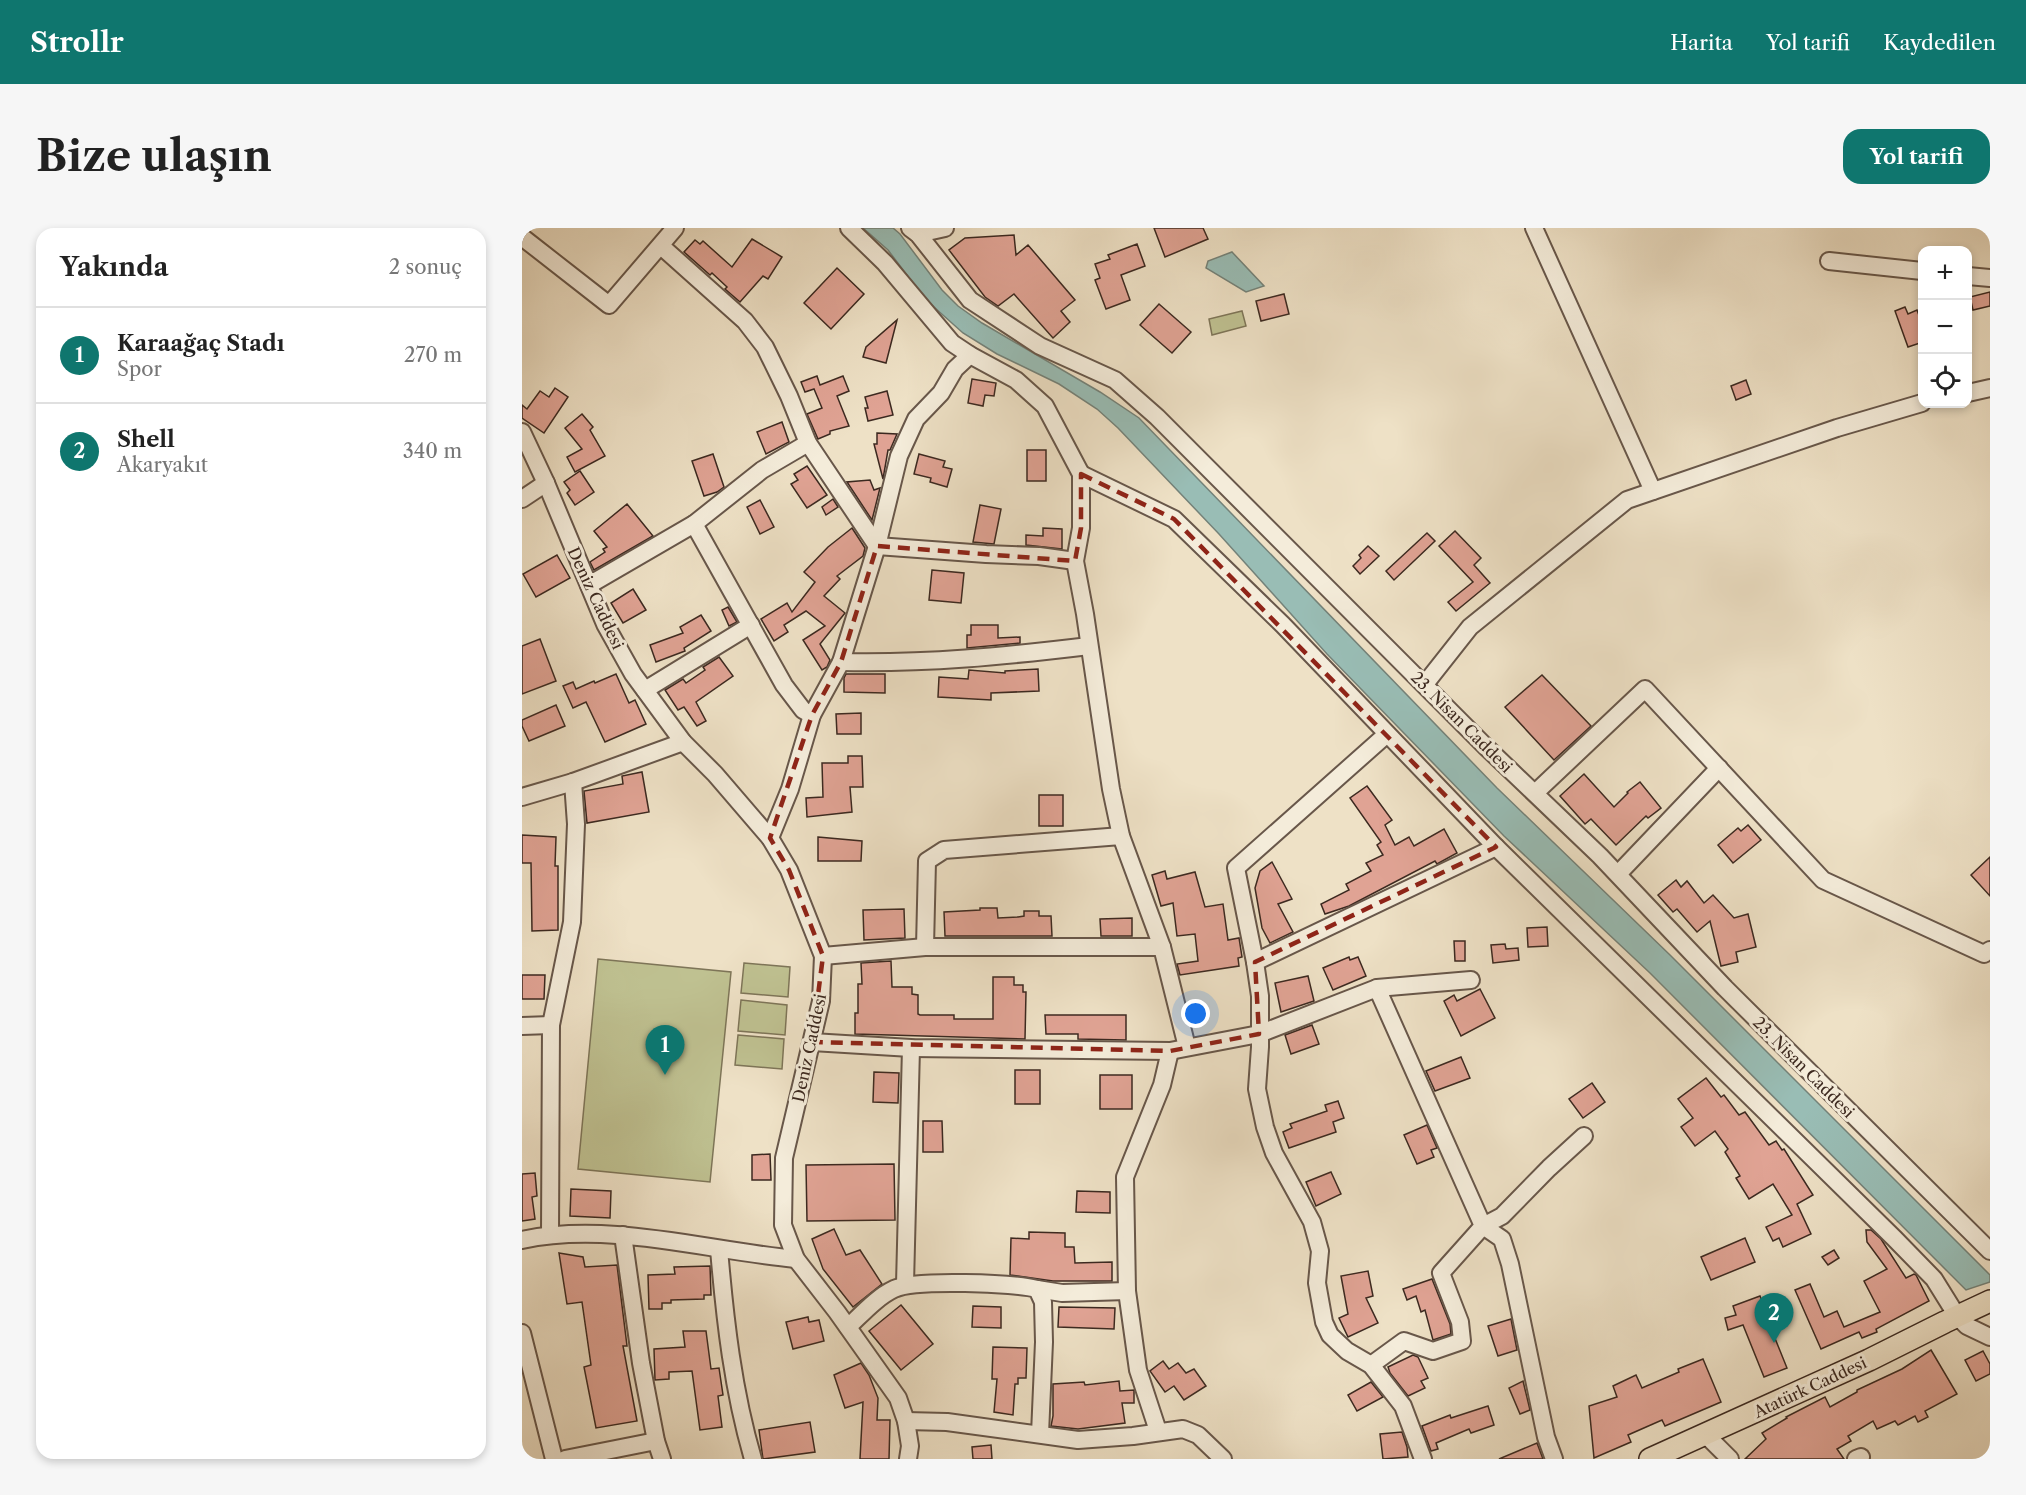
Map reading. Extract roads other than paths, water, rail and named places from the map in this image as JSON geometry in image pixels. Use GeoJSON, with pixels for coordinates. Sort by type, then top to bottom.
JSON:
{"type":"FeatureCollection","features":[{"type":"Feature","properties":{"kind":"main road","name":"Atatürk Caddesi"},"geometry":{"type":"LineString","coordinates":[[1650,1459],[1869,1360],[1990,1301]]}},
{"type":"Feature","properties":{"kind":"street"},"geometry":{"type":"LineString","coordinates":[[522,237],[609,304],[675,228]]}},
{"type":"Feature","properties":{"kind":"street"},"geometry":{"type":"LineString","coordinates":[[849,228],[885,263],[952,343],[1016,380],[1045,406],[1081,474],[1082,528],[1075,561],[1111,789],[1121,836],[1162,947],[1187,1047]]}},
{"type":"Feature","properties":{"kind":"street"},"geometry":{"type":"LineString","coordinates":[[914,231],[945,228]]}},
{"type":"Feature","properties":{"kind":"street"},"geometry":{"type":"LineString","coordinates":[[1534,228],[1653,491]]}},
{"type":"Feature","properties":{"kind":"street","name":"23. Nisan Caddesi"},"geometry":{"type":"LineString","coordinates":[[914,231],[970,300],[1040,346],[1115,380],[1157,417],[1618,874],[1725,988],[1990,1251]]}},
{"type":"Feature","properties":{"kind":"street"},"geometry":{"type":"LineString","coordinates":[[661,246],[745,321],[765,347],[789,396],[808,443],[878,546]]}},
{"type":"Feature","properties":{"kind":"street"},"geometry":{"type":"LineString","coordinates":[[1829,261],[1918,270]]}},
{"type":"Feature","properties":{"kind":"street"},"geometry":{"type":"LineString","coordinates":[[1972,276],[1990,278]]}},
{"type":"Feature","properties":{"kind":"street"},"geometry":{"type":"LineString","coordinates":[[770,838],[790,789],[812,715],[841,662],[878,546],[899,456],[916,418],[941,393],[955,369],[970,355]]}},
{"type":"Feature","properties":{"kind":"street"},"geometry":{"type":"LineString","coordinates":[[1972,392],[1990,388]]}},
{"type":"Feature","properties":{"kind":"street"},"geometry":{"type":"LineString","coordinates":[[1425,684],[1470,627],[1627,500],[1837,428],[1918,404]]}},
{"type":"Feature","properties":{"kind":"street","name":"Deniz Caddesi"},"geometry":{"type":"LineString","coordinates":[[522,432],[546,483],[604,624],[633,674],[683,742],[715,774],[770,838],[789,870],[823,956],[821,1001],[784,1158],[783,1225],[796,1259],[898,1398],[906,1421],[910,1446],[908,1459]]}},
{"type":"Feature","properties":{"kind":"street"},"geometry":{"type":"LineString","coordinates":[[589,585],[694,524],[762,470],[808,443]]}},
{"type":"Feature","properties":{"kind":"street"},"geometry":{"type":"LineString","coordinates":[[1081,474],[1174,519],[1283,625],[1496,847],[1894,1238],[1962,1313],[1967,1326],[1990,1337]]}},
{"type":"Feature","properties":{"kind":"street"},"geometry":{"type":"LineString","coordinates":[[522,499],[546,483]]}},
{"type":"Feature","properties":{"kind":"street"},"geometry":{"type":"LineString","coordinates":[[694,524],[784,685],[803,710],[812,715]]}},
{"type":"Feature","properties":{"kind":"street"},"geometry":{"type":"LineString","coordinates":[[878,546],[1039,556],[1075,561]]}},
{"type":"Feature","properties":{"kind":"street"},"geometry":{"type":"LineString","coordinates":[[645,690],[751,625]]}},
{"type":"Feature","properties":{"kind":"street"},"geometry":{"type":"LineString","coordinates":[[841,662],[909,663],[1015,655],[1089,646]]}},
{"type":"Feature","properties":{"kind":"street"},"geometry":{"type":"LineString","coordinates":[[1535,793],[1645,689],[1823,880],[1984,954],[1990,950]]}},
{"type":"Feature","properties":{"kind":"street"},"geometry":{"type":"LineString","coordinates":[[1387,734],[1236,868],[1260,996],[1257,1089],[1265,1127],[1274,1153],[1312,1222],[1320,1251],[1317,1283],[1324,1322],[1330,1335],[1347,1351],[1371,1365],[1403,1406],[1423,1459]]}},
{"type":"Feature","properties":{"kind":"street"},"geometry":{"type":"LineString","coordinates":[[522,797],[573,782],[683,742]]}},
{"type":"Feature","properties":{"kind":"street"},"geometry":{"type":"LineString","coordinates":[[1618,874],[1719,768]]}},
{"type":"Feature","properties":{"kind":"street"},"geometry":{"type":"LineString","coordinates":[[550,1234],[551,1025],[572,922],[576,834],[573,782]]}},
{"type":"Feature","properties":{"kind":"street"},"geometry":{"type":"LineString","coordinates":[[925,947],[927,861],[944,850],[1121,836]]}},
{"type":"Feature","properties":{"kind":"street"},"geometry":{"type":"LineString","coordinates":[[1255,962],[1496,847]]}},
{"type":"Feature","properties":{"kind":"street"},"geometry":{"type":"LineString","coordinates":[[823,956],[925,947],[1162,947]]}},
{"type":"Feature","properties":{"kind":"street"},"geometry":{"type":"LineString","coordinates":[[812,1042],[911,1048],[1170,1051],[1259,1034],[1377,988],[1470,980]]}},
{"type":"Feature","properties":{"kind":"street"},"geometry":{"type":"LineString","coordinates":[[1377,988],[1483,1226],[1502,1239],[1546,1437],[1554,1459]]}},
{"type":"Feature","properties":{"kind":"street"},"geometry":{"type":"LineString","coordinates":[[522,1026],[551,1025]]}},
{"type":"Feature","properties":{"kind":"street"},"geometry":{"type":"LineString","coordinates":[[905,1284],[911,1048]]}},
{"type":"Feature","properties":{"kind":"street"},"geometry":{"type":"LineString","coordinates":[[1158,1431],[1138,1370],[1127,1291],[1125,1177],[1162,1085],[1170,1051]]}},
{"type":"Feature","properties":{"kind":"street"},"geometry":{"type":"LineString","coordinates":[[1371,1365],[1404,1341],[1432,1351],[1462,1341],[1460,1322],[1441,1273],[1483,1226],[1503,1216],[1549,1168],[1584,1136]]}},
{"type":"Feature","properties":{"kind":"street"},"geometry":{"type":"LineString","coordinates":[[522,1240],[550,1234],[623,1235],[748,1255],[796,1259]]}},
{"type":"Feature","properties":{"kind":"street"},"geometry":{"type":"LineString","coordinates":[[623,1235],[641,1363],[656,1441],[662,1459]]}},
{"type":"Feature","properties":{"kind":"street"},"geometry":{"type":"LineString","coordinates":[[719,1249],[733,1369],[753,1459]]}},
{"type":"Feature","properties":{"kind":"street"},"geometry":{"type":"LineString","coordinates":[[848,1327],[892,1290],[905,1284],[1029,1287],[1062,1293],[1127,1291]]}},
{"type":"Feature","properties":{"kind":"street"},"geometry":{"type":"LineString","coordinates":[[1037,1289],[1043,1302],[1044,1322],[1040,1434]]}},
{"type":"Feature","properties":{"kind":"street"},"geometry":{"type":"LineString","coordinates":[[522,1333],[554,1459]]}},
{"type":"Feature","properties":{"kind":"street"},"geometry":{"type":"LineString","coordinates":[[906,1421],[946,1422],[1078,1440],[1183,1429],[1198,1435],[1223,1459]]}},
{"type":"Feature","properties":{"kind":"street"},"geometry":{"type":"LineString","coordinates":[[1706,1435],[1730,1459]]}},
{"type":"Feature","properties":{"kind":"street"},"geometry":{"type":"LineString","coordinates":[[565,1459],[656,1441]]}},
{"type":"Feature","properties":{"kind":"water"},"geometry":{"type":"Polygon","coordinates":[[[863,228],[893,228],[942,290],[958,306],[982,323],[1100,392],[1139,418],[1497,788],[1669,954],[1990,1275],[1990,1282],[1966,1290],[1650,973],[1504,836],[1327,654],[1219,534],[1118,428],[1097,409],[1059,384],[997,354],[963,333],[925,299],[888,250],[863,228]]]}},
{"type":"Feature","properties":{"kind":"water"},"geometry":{"type":"Polygon","coordinates":[[[1232,252],[1264,286],[1246,292],[1206,268],[1208,261],[1232,252]]]}},
{"type":"Feature","properties":{"kind":"place","name":"Karaağaç Stadı"},"geometry":{"type":"Point","coordinates":[665,1075]}},
{"type":"Feature","properties":{"kind":"place","name":"Shell"},"geometry":{"type":"Point","coordinates":[1774,1343]}}]}
